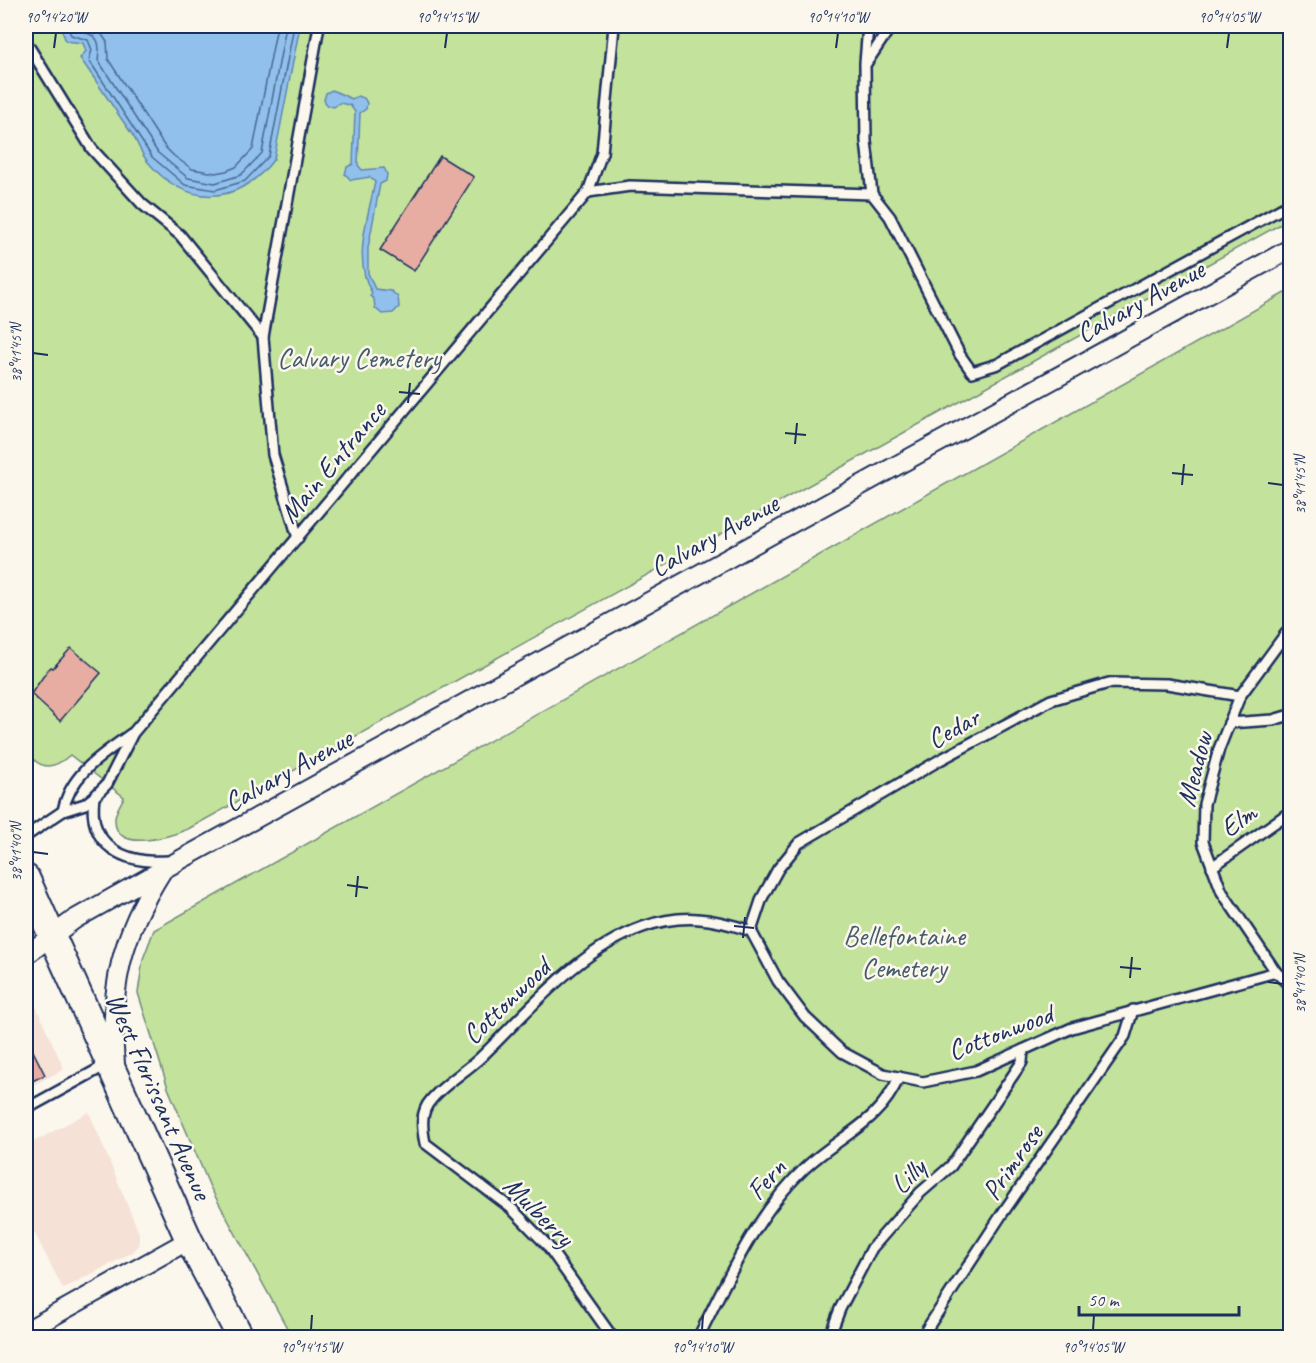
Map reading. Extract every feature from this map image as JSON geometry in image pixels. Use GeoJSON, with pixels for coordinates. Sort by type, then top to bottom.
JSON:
{"type":"FeatureCollection","features":[{"type":"Feature","properties":{"kind":"main road","name":"West Florissant Avenue"},"geometry":{"type":"LineString","coordinates":[[26,878],[189,1240],[241,1338]]}},
{"type":"Feature","properties":{"kind":"street","name":"Calvary Avenue"},"geometry":{"type":"LineString","coordinates":[[26,954],[53,934],[180,860],[1290,249]]}},
{"type":"Feature","properties":{"kind":"street"},"geometry":{"type":"LineString","coordinates":[[112,1072],[113,1010],[120,959],[138,913],[164,869]]}},
{"type":"Feature","properties":{"kind":"street"},"geometry":{"type":"LineString","coordinates":[[26,1331],[189,1240]]}},
{"type":"Feature","properties":{"kind":"lane"},"geometry":{"type":"LineString","coordinates":[[298,538],[273,455],[263,338],[319,26]]}},
{"type":"Feature","properties":{"kind":"lane"},"geometry":{"type":"LineString","coordinates":[[614,26],[602,153],[588,192],[630,186],[872,194]]}},
{"type":"Feature","properties":{"kind":"lane"},"geometry":{"type":"LineString","coordinates":[[868,26],[865,65],[865,129],[872,194],[890,217],[960,355],[972,372],[998,364],[1290,204]]}},
{"type":"Feature","properties":{"kind":"lane"},"geometry":{"type":"LineString","coordinates":[[865,65],[891,26]]}},
{"type":"Feature","properties":{"kind":"lane"},"geometry":{"type":"LineString","coordinates":[[26,42],[92,149],[142,204],[180,235],[263,338]]}},
{"type":"Feature","properties":{"kind":"lane","name":"Main Entrance"},"geometry":{"type":"LineString","coordinates":[[26,836],[63,811],[85,804],[107,783],[133,733],[588,192]]}},
{"type":"Feature","properties":{"kind":"lane","name":"Meadow"},"geometry":{"type":"LineString","coordinates":[[1290,628],[1240,696],[1219,749],[1204,804],[1203,842],[1222,892],[1276,972],[1290,987]]}},
{"type":"Feature","properties":{"kind":"lane","name":"Cedar"},"geometry":{"type":"LineString","coordinates":[[751,931],[762,898],[778,870],[799,843],[938,761],[1051,700],[1109,683],[1167,684],[1240,696]]}},
{"type":"Feature","properties":{"kind":"lane"},"geometry":{"type":"LineString","coordinates":[[1230,723],[1273,720],[1290,715]]}},
{"type":"Feature","properties":{"kind":"lane","name":"Main Entrance"},"geometry":{"type":"LineString","coordinates":[[63,811],[66,796],[73,783],[105,753],[133,733]]}},
{"type":"Feature","properties":{"kind":"lane"},"geometry":{"type":"LineString","coordinates":[[94,797],[92,811],[95,826],[109,847],[138,860],[180,860]]}},
{"type":"Feature","properties":{"kind":"lane","name":"Elm"},"geometry":{"type":"LineString","coordinates":[[1212,867],[1290,812]]}},
{"type":"Feature","properties":{"kind":"lane","name":"Cottonwood"},"geometry":{"type":"LineString","coordinates":[[422,1129],[423,1116],[430,1100],[469,1068],[580,961],[609,943],[644,927],[679,918],[716,919],[751,931],[778,981],[805,1017],[842,1052],[884,1074],[923,1082],[976,1071],[1072,1028],[1276,972]]}},
{"type":"Feature","properties":{"kind":"lane","name":"Primrose"},"geometry":{"type":"LineString","coordinates":[[921,1338],[1002,1214],[1125,1036],[1133,1010]]}},
{"type":"Feature","properties":{"kind":"lane","name":"Lilly"},"geometry":{"type":"LineString","coordinates":[[829,1338],[840,1309],[872,1248],[920,1193],[951,1166],[1022,1062],[1023,1050]]}},
{"type":"Feature","properties":{"kind":"lane"},"geometry":{"type":"LineString","coordinates":[[26,1109],[112,1072]]}},
{"type":"Feature","properties":{"kind":"lane","name":"Fern"},"geometry":{"type":"LineString","coordinates":[[698,1338],[763,1214],[806,1167],[855,1132],[890,1098],[899,1077]]}},
{"type":"Feature","properties":{"kind":"lane","name":"Mulberry"},"geometry":{"type":"LineString","coordinates":[[422,1129],[425,1143],[511,1208],[547,1245],[613,1338]]}},
{"type":"Feature","properties":{"kind":"shaded area"},"geometry":{"type":"Polygon","coordinates":[[[26,984],[64,1069],[26,1089],[26,984]]]}},
{"type":"Feature","properties":{"kind":"shaded area"},"geometry":{"type":"Polygon","coordinates":[[[89,1112],[139,1233],[139,1245],[133,1252],[63,1289],[26,1216],[26,1146],[89,1112]]]}},
{"type":"Feature","properties":{"kind":"green space","name":"Calvary Cemetery"},"geometry":{"type":"Polygon","coordinates":[[[26,26],[1290,26],[1290,219],[188,829],[157,838],[133,840],[124,837],[117,830],[115,816],[124,797],[70,755],[57,764],[45,766],[35,761],[26,748],[26,26]]]}},
{"type":"Feature","properties":{"kind":"green space","name":"Bellefontaine Cemetery"},"geometry":{"type":"Polygon","coordinates":[[[1290,290],[1290,1337],[292,1337],[210,1187],[168,1088],[138,993],[143,959],[154,930],[1290,290]]]}},
{"type":"Feature","properties":{"kind":"water"},"geometry":{"type":"Polygon","coordinates":[[[60,26],[300,26],[274,159],[260,175],[245,186],[229,193],[195,194],[179,188],[163,177],[146,159],[132,134],[80,58],[86,51],[83,43],[66,41],[60,26]]]}},
{"type":"Feature","properties":{"kind":"water"},"geometry":{"type":"Polygon","coordinates":[[[332,90],[352,99],[358,96],[364,98],[367,103],[366,109],[360,113],[358,165],[362,170],[384,168],[387,174],[386,181],[380,184],[368,248],[368,273],[375,289],[391,291],[398,297],[399,307],[393,313],[382,314],[375,308],[374,299],[370,296],[372,293],[366,280],[362,253],[375,182],[370,177],[351,180],[345,174],[347,167],[353,164],[355,112],[350,105],[339,103],[334,107],[327,105],[324,100],[326,93],[332,90]]]}},
{"type":"Feature","properties":{"kind":"building"},"geometry":{"type":"Polygon","coordinates":[[[440,156],[474,177],[414,271],[380,250],[440,156]]]}},
{"type":"Feature","properties":{"kind":"building"},"geometry":{"type":"Polygon","coordinates":[[[71,648],[101,673],[60,721],[31,694],[47,671],[53,668],[71,648]]]}},
{"type":"Feature","properties":{"kind":"building"},"geometry":{"type":"Polygon","coordinates":[[[26,1037],[45,1075],[26,1084],[26,1037]]]}}]}
